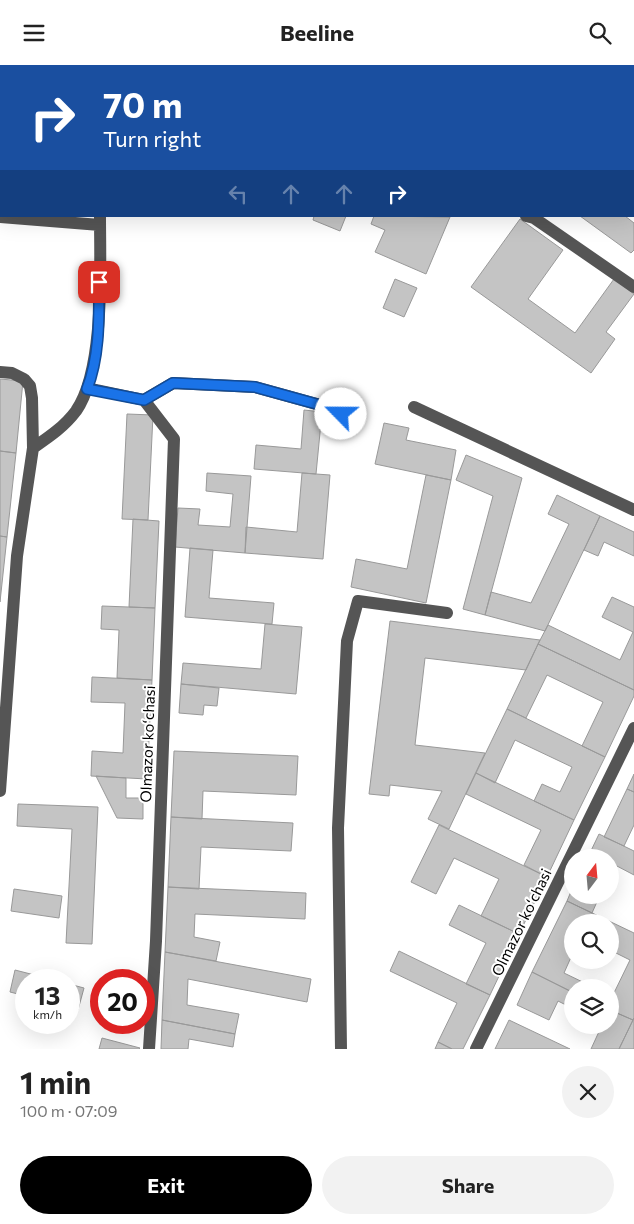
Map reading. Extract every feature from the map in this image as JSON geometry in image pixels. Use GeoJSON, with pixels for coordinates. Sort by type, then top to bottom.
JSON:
{"type":"FeatureCollection","features":[{"type":"Feature","properties":{"kind":"street"},"geometry":{"type":"LineString","coordinates":[[0,217],[100,221],[99,320],[92,375],[76,409],[60,429],[33,448]]}},
{"type":"Feature","properties":{"kind":"street"},"geometry":{"type":"LineString","coordinates":[[530,217],[634,287]]}},
{"type":"Feature","properties":{"kind":"street"},"geometry":{"type":"LineString","coordinates":[[0,372],[12,373],[24,379],[30,387],[33,448],[17,556],[0,791]]}},
{"type":"Feature","properties":{"kind":"street"},"geometry":{"type":"LineString","coordinates":[[87,389],[144,400],[173,383],[255,387],[331,408],[351,420]]}},
{"type":"Feature","properties":{"kind":"street","name":"Olmazor koʻchasi"},"geometry":{"type":"LineString","coordinates":[[144,400],[174,439],[156,941],[149,1049]]}},
{"type":"Feature","properties":{"kind":"street"},"geometry":{"type":"LineString","coordinates":[[414,407],[634,510]]}},
{"type":"Feature","properties":{"kind":"street"},"geometry":{"type":"LineString","coordinates":[[341,1049],[338,828],[346,641],[358,601],[447,613]]}},
{"type":"Feature","properties":{"kind":"street","name":"Olmazor koʻchasi"},"geometry":{"type":"LineString","coordinates":[[476,1049],[634,728]]}},
{"type":"Feature","properties":{"kind":"building"},"geometry":{"type":"Polygon","coordinates":[[[314,217],[346,217],[340,231],[313,220],[314,217]]]}},
{"type":"Feature","properties":{"kind":"building"},"geometry":{"type":"Polygon","coordinates":[[[374,217],[450,217],[426,274],[375,252],[385,230],[371,224],[374,217]]]}},
{"type":"Feature","properties":{"kind":"building"},"geometry":{"type":"Polygon","coordinates":[[[581,217],[626,217],[634,223],[634,250],[631,253],[581,217]]]}},
{"type":"Feature","properties":{"kind":"building"},"geometry":{"type":"Polygon","coordinates":[[[520,219],[563,250],[528,299],[575,333],[614,279],[634,294],[606,332],[615,339],[591,373],[471,287],[520,219]]]}},
{"type":"Feature","properties":{"kind":"building"},"geometry":{"type":"Polygon","coordinates":[[[395,279],[417,288],[404,317],[383,308],[395,279]]]}},
{"type":"Feature","properties":{"kind":"building"},"geometry":{"type":"Polygon","coordinates":[[[0,379],[23,381],[16,453],[0,451],[0,379]]]}},
{"type":"Feature","properties":{"kind":"building"},"geometry":{"type":"Polygon","coordinates":[[[304,410],[322,412],[316,474],[254,469],[256,445],[301,449],[304,410]]]}},
{"type":"Feature","properties":{"kind":"building"},"geometry":{"type":"Polygon","coordinates":[[[127,414],[153,415],[148,520],[122,519],[127,414]]]}},
{"type":"Feature","properties":{"kind":"building"},"geometry":{"type":"Polygon","coordinates":[[[384,423],[409,428],[406,440],[456,450],[451,480],[375,464],[384,423]]]}},
{"type":"Feature","properties":{"kind":"building"},"geometry":{"type":"Polygon","coordinates":[[[0,451],[16,453],[7,537],[0,536],[0,451]]]}},
{"type":"Feature","properties":{"kind":"building"},"geometry":{"type":"Polygon","coordinates":[[[466,455],[522,478],[485,615],[463,609],[493,496],[456,480],[466,455]]]}},
{"type":"Feature","properties":{"kind":"building"},"geometry":{"type":"Polygon","coordinates":[[[207,473],[251,476],[245,553],[175,547],[178,508],[200,509],[198,525],[230,527],[233,494],[206,491],[207,473]]]}},
{"type":"Feature","properties":{"kind":"building"},"geometry":{"type":"Polygon","coordinates":[[[302,473],[330,475],[323,559],[245,553],[246,527],[297,532],[302,473]]]}},
{"type":"Feature","properties":{"kind":"building"},"geometry":{"type":"Polygon","coordinates":[[[426,475],[451,480],[426,603],[351,587],[356,559],[407,569],[426,475]]]}},
{"type":"Feature","properties":{"kind":"building"},"geometry":{"type":"Polygon","coordinates":[[[557,495],[600,516],[545,631],[485,615],[491,592],[531,603],[569,524],[548,514],[557,495]]]}},
{"type":"Feature","properties":{"kind":"building"},"geometry":{"type":"Polygon","coordinates":[[[600,516],[634,532],[634,556],[604,542],[598,556],[584,550],[600,516]]]}},
{"type":"Feature","properties":{"kind":"building"},"geometry":{"type":"Polygon","coordinates":[[[133,519],[159,521],[155,608],[129,607],[133,519]]]}},
{"type":"Feature","properties":{"kind":"building"},"geometry":{"type":"Polygon","coordinates":[[[0,536],[7,537],[0,602],[0,536]]]}},
{"type":"Feature","properties":{"kind":"building"},"geometry":{"type":"Polygon","coordinates":[[[190,548],[213,550],[209,598],[274,603],[272,624],[185,617],[190,548]]]}},
{"type":"Feature","properties":{"kind":"building"},"geometry":{"type":"Polygon","coordinates":[[[612,597],[634,607],[634,690],[538,644],[548,625],[620,660],[633,632],[602,617],[612,597]]]}},
{"type":"Feature","properties":{"kind":"building"},"geometry":{"type":"Polygon","coordinates":[[[102,606],[155,608],[152,680],[117,678],[119,630],[101,629],[102,606]]]}},
{"type":"Feature","properties":{"kind":"building"},"geometry":{"type":"Polygon","coordinates":[[[390,621],[540,640],[526,670],[425,658],[415,745],[485,753],[449,829],[428,819],[442,791],[390,785],[389,796],[369,794],[390,621]]]}},
{"type":"Feature","properties":{"kind":"building"},"geometry":{"type":"Polygon","coordinates":[[[265,624],[302,627],[296,694],[181,684],[183,663],[261,669],[265,624]]]}},
{"type":"Feature","properties":{"kind":"building"},"geometry":{"type":"Polygon","coordinates":[[[538,644],[634,690],[634,696],[605,757],[582,746],[603,702],[547,675],[526,718],[507,709],[538,644]]]}},
{"type":"Feature","properties":{"kind":"building"},"geometry":{"type":"Polygon","coordinates":[[[92,677],[152,680],[147,779],[91,776],[92,751],[123,753],[125,703],[91,702],[92,677]]]}},
{"type":"Feature","properties":{"kind":"building"},"geometry":{"type":"Polygon","coordinates":[[[181,684],[219,688],[217,706],[204,705],[203,715],[179,713],[181,684]]]}},
{"type":"Feature","properties":{"kind":"building"},"geometry":{"type":"Polygon","coordinates":[[[507,709],[605,757],[574,820],[534,801],[542,784],[560,792],[572,767],[515,740],[495,783],[476,773],[507,709]]]}},
{"type":"Feature","properties":{"kind":"building"},"geometry":{"type":"Polygon","coordinates":[[[174,751],[298,756],[296,795],[203,791],[202,819],[171,817],[174,751]]]}},
{"type":"Feature","properties":{"kind":"building"},"geometry":{"type":"Polygon","coordinates":[[[476,773],[574,820],[547,877],[524,865],[541,830],[466,794],[476,773]]]}},
{"type":"Feature","properties":{"kind":"building"},"geometry":{"type":"Polygon","coordinates":[[[634,774],[634,792],[627,789],[634,774]]]}},
{"type":"Feature","properties":{"kind":"building"},"geometry":{"type":"Polygon","coordinates":[[[96,776],[126,778],[126,798],[143,798],[143,819],[117,818],[96,776]]]}},
{"type":"Feature","properties":{"kind":"building"},"geometry":{"type":"Polygon","coordinates":[[[627,789],[634,792],[634,825],[624,846],[604,837],[627,789]]]}},
{"type":"Feature","properties":{"kind":"building"},"geometry":{"type":"Polygon","coordinates":[[[18,804],[98,807],[92,944],[66,943],[72,829],[17,826],[18,804]]]}},
{"type":"Feature","properties":{"kind":"building"},"geometry":{"type":"Polygon","coordinates":[[[171,817],[293,823],[291,851],[201,847],[199,889],[168,887],[171,817]]]}},
{"type":"Feature","properties":{"kind":"building"},"geometry":{"type":"Polygon","coordinates":[[[439,825],[547,877],[519,934],[481,916],[499,879],[454,858],[436,894],[411,882],[439,825]]]}},
{"type":"Feature","properties":{"kind":"building"},"geometry":{"type":"Polygon","coordinates":[[[599,834],[634,851],[634,875],[619,867],[619,849],[592,849],[599,834]]]}},
{"type":"Feature","properties":{"kind":"building"},"geometry":{"type":"Polygon","coordinates":[[[168,887],[306,893],[305,919],[195,914],[194,937],[220,942],[216,961],[165,952],[168,887]]]}},
{"type":"Feature","properties":{"kind":"building"},"geometry":{"type":"Polygon","coordinates":[[[14,889],[62,896],[59,918],[11,911],[14,889]]]}},
{"type":"Feature","properties":{"kind":"building"},"geometry":{"type":"Polygon","coordinates":[[[566,904],[573,904],[594,914],[564,914],[564,969],[566,969],[564,973],[576,979],[564,979],[564,988],[532,972],[566,904]]]}},
{"type":"Feature","properties":{"kind":"building"},"geometry":{"type":"Polygon","coordinates":[[[573,904],[596,904],[592,913],[573,904]]]}},
{"type":"Feature","properties":{"kind":"building"},"geometry":{"type":"Polygon","coordinates":[[[459,905],[519,934],[490,995],[466,984],[486,943],[449,925],[459,905]]]}},
{"type":"Feature","properties":{"kind":"building"},"geometry":{"type":"Polygon","coordinates":[[[619,926],[634,933],[633,1020],[619,1014],[619,983],[630,960],[619,954],[619,926]]]}},
{"type":"Feature","properties":{"kind":"building"},"geometry":{"type":"Polygon","coordinates":[[[399,951],[490,995],[463,1049],[452,1049],[438,1042],[457,1003],[390,971],[399,951]]]}},
{"type":"Feature","properties":{"kind":"building"},"geometry":{"type":"Polygon","coordinates":[[[165,952],[311,979],[307,1002],[188,979],[187,1005],[239,1014],[235,1034],[162,1020],[165,952]]]}},
{"type":"Feature","properties":{"kind":"building"},"geometry":{"type":"Polygon","coordinates":[[[15,970],[15,993],[10,992],[15,970]]]}},
{"type":"Feature","properties":{"kind":"building"},"geometry":{"type":"Polygon","coordinates":[[[532,972],[564,988],[564,1004],[558,1001],[549,1020],[517,1005],[532,972]]]}},
{"type":"Feature","properties":{"kind":"building"},"geometry":{"type":"Polygon","coordinates":[[[80,987],[84,988],[80,1003],[80,987]]]}},
{"type":"Feature","properties":{"kind":"building"},"geometry":{"type":"Polygon","coordinates":[[[619,1014],[633,1020],[619,1049],[591,1049],[598,1034],[619,1034],[619,1014]]]}},
{"type":"Feature","properties":{"kind":"building"},"geometry":{"type":"Polygon","coordinates":[[[634,1018],[634,1049],[619,1049],[633,1020],[634,1018]]]}},
{"type":"Feature","properties":{"kind":"building"},"geometry":{"type":"Polygon","coordinates":[[[162,1020],[235,1034],[233,1047],[189,1039],[188,1049],[161,1049],[162,1020]]]}},
{"type":"Feature","properties":{"kind":"building"},"geometry":{"type":"Polygon","coordinates":[[[509,1020],[570,1049],[495,1049],[509,1020]]]}},
{"type":"Feature","properties":{"kind":"building"},"geometry":{"type":"Polygon","coordinates":[[[102,1038],[140,1048],[99,1049],[102,1038]]]}},
{"type":"Feature","properties":{"kind":"building"},"geometry":{"type":"Polygon","coordinates":[[[438,1042],[452,1049],[435,1049],[438,1042]]]}},
{"type":"Feature","properties":{"kind":"route"},"geometry":{"type":"LineString","coordinates":[[99,282],[99,320],[92,375],[87,389],[144,400],[173,383],[255,387],[331,408],[341,414]]}}]}
